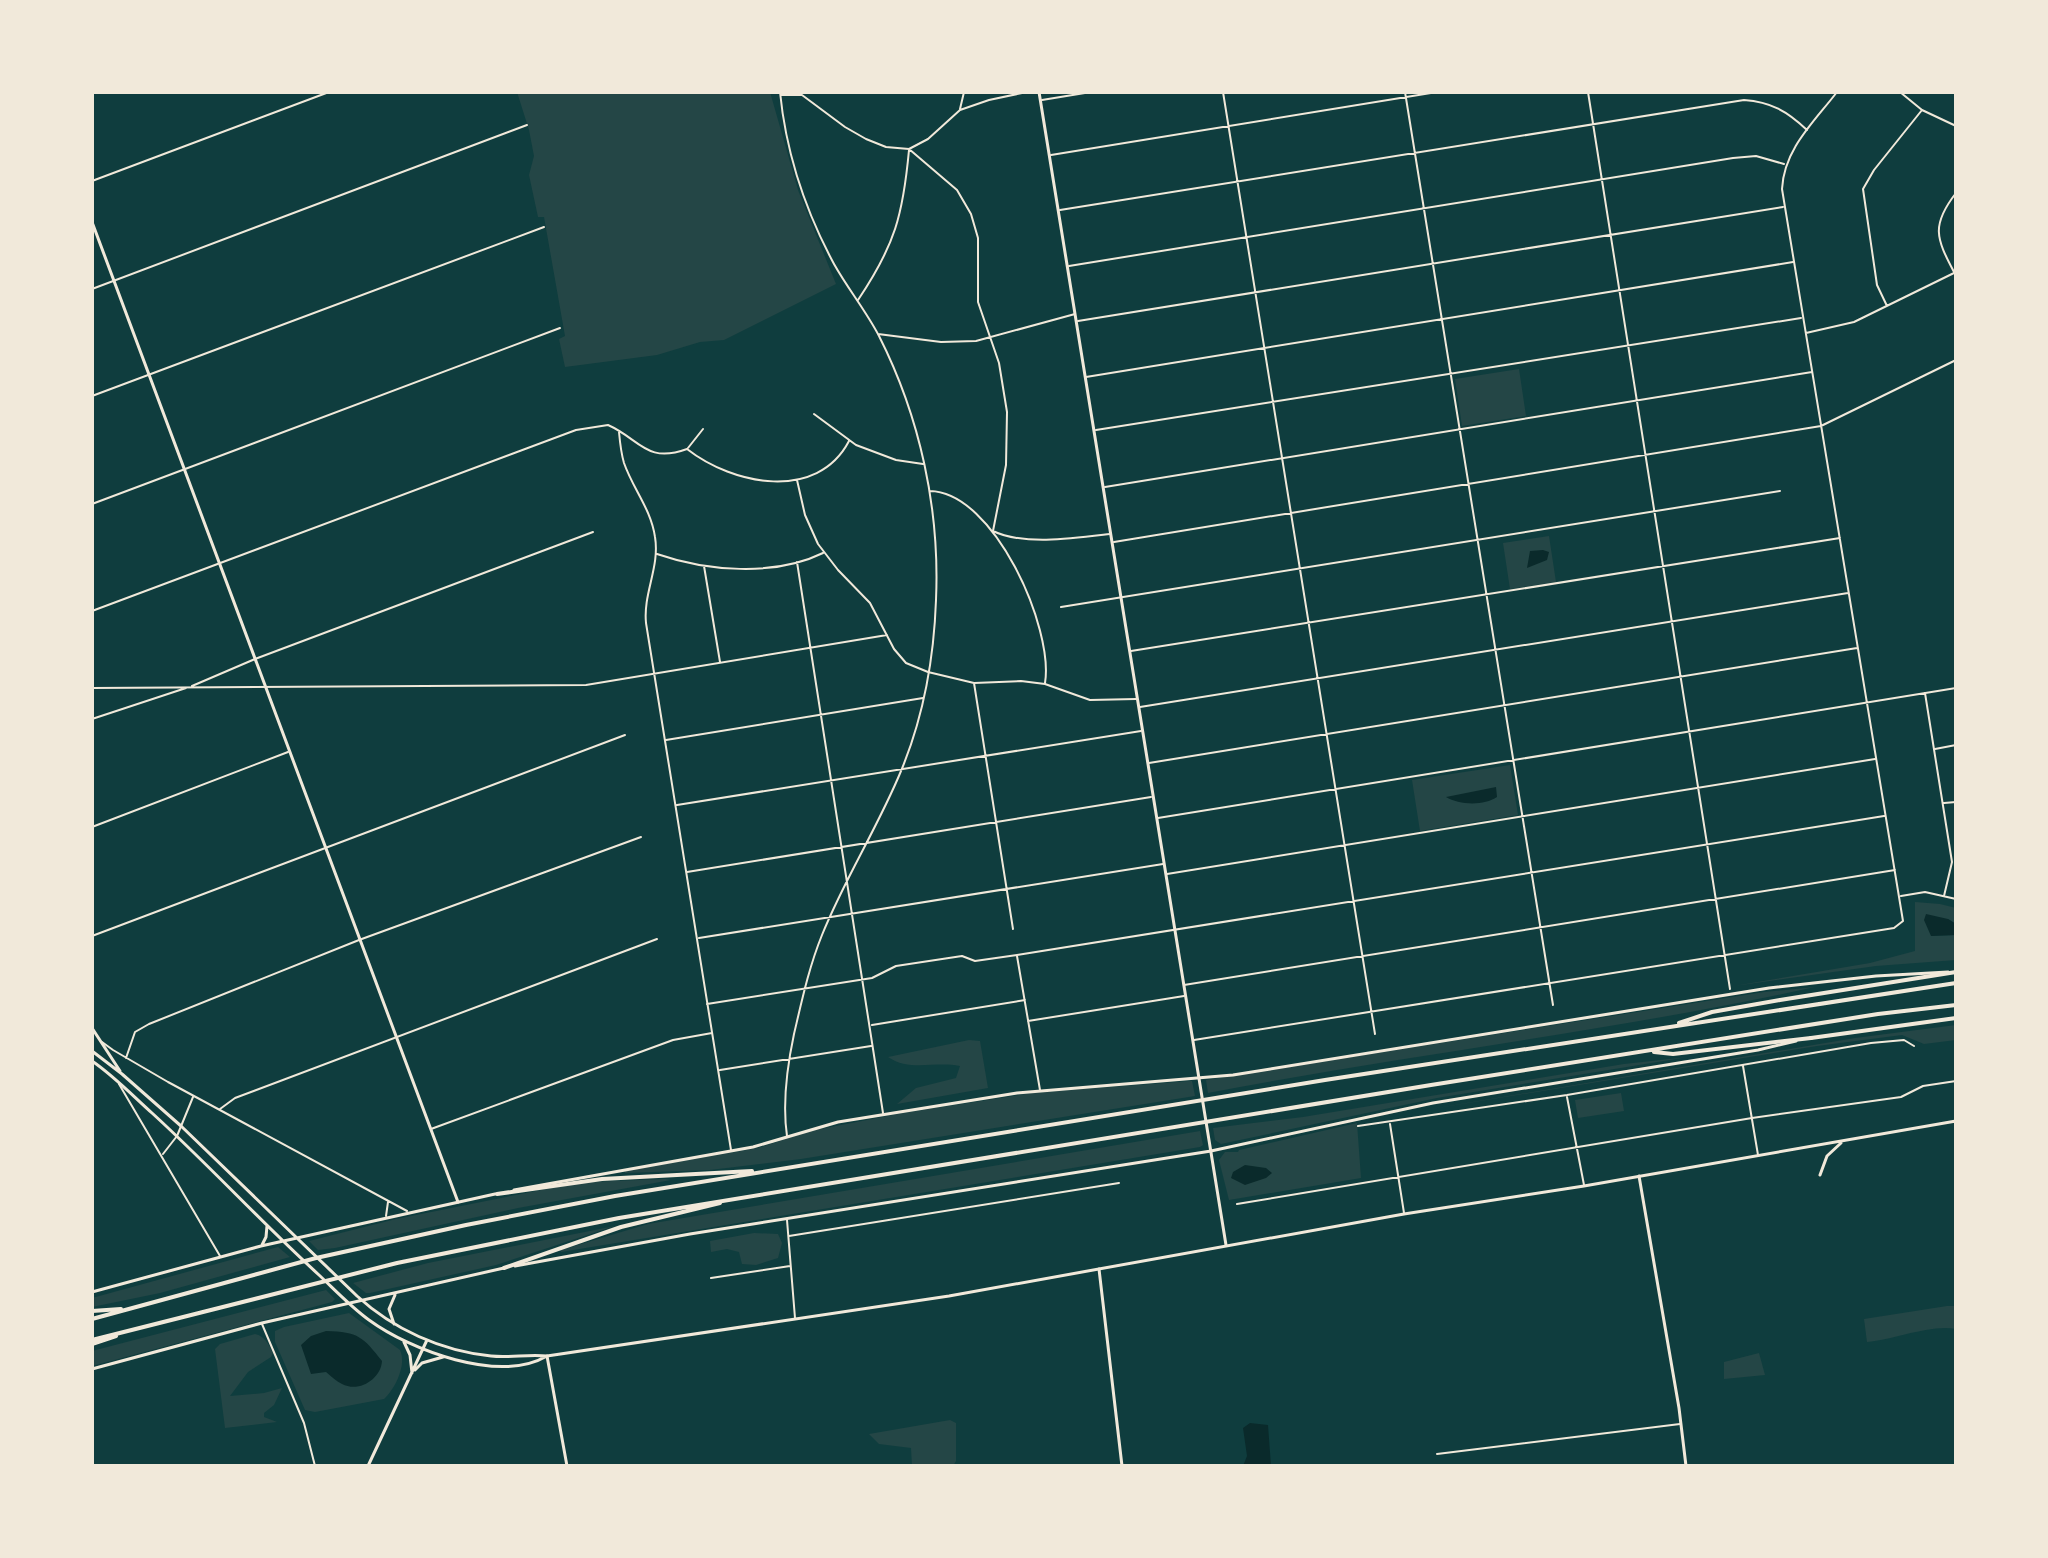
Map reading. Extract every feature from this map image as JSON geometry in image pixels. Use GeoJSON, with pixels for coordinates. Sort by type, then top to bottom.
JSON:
{"type":"FeatureCollection","features":[{"type":"Feature","properties":{"kind":"highway"},"geometry":{"type":"LineString","coordinates":[[1663,1028],[1712,1012],[1956,972]]}},
{"type":"Feature","properties":{"kind":"highway"},"geometry":{"type":"LineString","coordinates":[[92,1319],[316,1258],[615,1196],[1956,983]]}},
{"type":"Feature","properties":{"kind":"highway"},"geometry":{"type":"LineString","coordinates":[[92,1342],[322,1280],[471,1246],[776,1191],[1878,1014],[1956,1005]]}},
{"type":"Feature","properties":{"kind":"highway"},"geometry":{"type":"LineString","coordinates":[[1648,1052],[1673,1054],[1956,1018]]}},
{"type":"Feature","properties":{"kind":"highway"},"geometry":{"type":"LineString","coordinates":[[497,1194],[602,1179],[718,1174],[818,1162]]}},
{"type":"Feature","properties":{"kind":"highway"},"geometry":{"type":"LineString","coordinates":[[504,1268],[621,1227],[776,1191]]}},
{"type":"Feature","properties":{"kind":"highway"},"geometry":{"type":"LineString","coordinates":[[92,1311],[131,1308]]}},
{"type":"Feature","properties":{"kind":"main road"},"geometry":{"type":"LineString","coordinates":[[1039,92],[1226,1246]]}},
{"type":"Feature","properties":{"kind":"main road"},"geometry":{"type":"LineString","coordinates":[[92,222],[458,1202]]}},
{"type":"Feature","properties":{"kind":"main road"},"geometry":{"type":"LineString","coordinates":[[92,1292],[220,1256],[386,1216],[731,1151],[822,1125],[1040,1090],[1274,1069],[1769,988],[1876,976],[1956,972]]}},
{"type":"Feature","properties":{"kind":"main road"},"geometry":{"type":"LineString","coordinates":[[92,1028],[122,1074]]}},
{"type":"Feature","properties":{"kind":"main road"},"geometry":{"type":"LineString","coordinates":[[92,1369],[348,1301],[504,1268],[1211,1151],[1433,1103],[1758,1050],[1811,1038]]}},
{"type":"Feature","properties":{"kind":"main road"},"geometry":{"type":"LineString","coordinates":[[92,1051],[181,1126],[362,1300],[394,1324],[427,1340],[490,1356],[547,1356],[949,1296],[1404,1214],[1956,1121]]}},
{"type":"Feature","properties":{"kind":"main road"},"geometry":{"type":"LineString","coordinates":[[92,1061],[177,1136],[289,1248],[370,1321],[423,1349],[476,1364],[502,1366],[534,1363],[547,1356]]}},
{"type":"Feature","properties":{"kind":"main road"},"geometry":{"type":"LineString","coordinates":[[1820,1175],[1828,1153],[1843,1141]]}},
{"type":"Feature","properties":{"kind":"main road"},"geometry":{"type":"LineString","coordinates":[[1639,1176],[1686,1466]]}},
{"type":"Feature","properties":{"kind":"main road"},"geometry":{"type":"LineString","coordinates":[[261,1246],[267,1226]]}},
{"type":"Feature","properties":{"kind":"main road"},"geometry":{"type":"LineString","coordinates":[[1099,1269],[1122,1466]]}},
{"type":"Feature","properties":{"kind":"main road"},"geometry":{"type":"LineString","coordinates":[[394,1324],[389,1314],[389,1304],[397,1292]]}},
{"type":"Feature","properties":{"kind":"main road"},"geometry":{"type":"LineString","coordinates":[[401,1339],[410,1355],[412,1373]]}},
{"type":"Feature","properties":{"kind":"main road"},"geometry":{"type":"LineString","coordinates":[[368,1466],[427,1340]]}},
{"type":"Feature","properties":{"kind":"main road"},"geometry":{"type":"LineString","coordinates":[[412,1373],[422,1363],[445,1356]]}},
{"type":"Feature","properties":{"kind":"main road"},"geometry":{"type":"LineString","coordinates":[[547,1356],[567,1466]]}},
{"type":"Feature","properties":{"kind":"street"},"geometry":{"type":"LineString","coordinates":[[92,181],[329,92]]}},
{"type":"Feature","properties":{"kind":"street"},"geometry":{"type":"LineString","coordinates":[[960,110],[964,92]]}},
{"type":"Feature","properties":{"kind":"street"},"geometry":{"type":"LineString","coordinates":[[787,1137],[784,1112],[790,1059],[805,988],[829,917],[902,770],[928,672],[934,637],[937,573],[930,491],[915,424],[878,334],[836,268],[808,211],[791,159],[780,94],[802,95],[866,139],[886,147],[909,149],[928,139],[960,110],[997,97],[1027,92]]}},
{"type":"Feature","properties":{"kind":"street"},"geometry":{"type":"LineString","coordinates":[[1041,100],[1091,92]]}},
{"type":"Feature","properties":{"kind":"street"},"geometry":{"type":"LineString","coordinates":[[1223,92],[1375,1034]]}},
{"type":"Feature","properties":{"kind":"street"},"geometry":{"type":"LineString","coordinates":[[1405,92],[1553,1005]]}},
{"type":"Feature","properties":{"kind":"street"},"geometry":{"type":"LineString","coordinates":[[1050,155],[1437,92]]}},
{"type":"Feature","properties":{"kind":"street"},"geometry":{"type":"LineString","coordinates":[[1588,92],[1730,989]]}},
{"type":"Feature","properties":{"kind":"street"},"geometry":{"type":"LineString","coordinates":[[1193,1040],[1900,925],[1904,918],[1782,189],[1785,165],[1837,92]]}},
{"type":"Feature","properties":{"kind":"street"},"geometry":{"type":"LineString","coordinates":[[1900,92],[1922,110],[1956,126]]}},
{"type":"Feature","properties":{"kind":"street"},"geometry":{"type":"LineString","coordinates":[[1059,210],[1744,100],[1773,104],[1807,130]]}},
{"type":"Feature","properties":{"kind":"street"},"geometry":{"type":"LineString","coordinates":[[1887,306],[1877,285],[1863,189],[1874,170],[1922,110]]}},
{"type":"Feature","properties":{"kind":"street"},"geometry":{"type":"LineString","coordinates":[[92,289],[527,125]]}},
{"type":"Feature","properties":{"kind":"street"},"geometry":{"type":"LineString","coordinates":[[858,300],[878,269],[895,233],[905,193],[909,149]]}},
{"type":"Feature","properties":{"kind":"street"},"geometry":{"type":"LineString","coordinates":[[909,149],[957,190],[971,214],[979,249],[978,302],[1005,397],[1008,439],[1004,485],[993,531]]}},
{"type":"Feature","properties":{"kind":"street"},"geometry":{"type":"LineString","coordinates":[[1068,266],[1748,156],[1768,158],[1785,165]]}},
{"type":"Feature","properties":{"kind":"street"},"geometry":{"type":"LineString","coordinates":[[1806,333],[1845,326],[1955,272],[1938,236],[1941,214],[1956,193]]}},
{"type":"Feature","properties":{"kind":"street"},"geometry":{"type":"LineString","coordinates":[[1077,321],[1784,207]]}},
{"type":"Feature","properties":{"kind":"street"},"geometry":{"type":"LineString","coordinates":[[92,396],[544,227]]}},
{"type":"Feature","properties":{"kind":"street"},"geometry":{"type":"LineString","coordinates":[[1086,377],[1794,262]]}},
{"type":"Feature","properties":{"kind":"street"},"geometry":{"type":"LineString","coordinates":[[878,334],[941,342],[991,339],[1035,323],[1076,314]]}},
{"type":"Feature","properties":{"kind":"street"},"geometry":{"type":"LineString","coordinates":[[1095,430],[1803,317]]}},
{"type":"Feature","properties":{"kind":"street"},"geometry":{"type":"LineString","coordinates":[[92,504],[560,328]]}},
{"type":"Feature","properties":{"kind":"street"},"geometry":{"type":"LineString","coordinates":[[1113,542],[1821,426],[1956,360]]}},
{"type":"Feature","properties":{"kind":"street"},"geometry":{"type":"LineString","coordinates":[[1104,487],[1812,372]]}},
{"type":"Feature","properties":{"kind":"street"},"geometry":{"type":"LineString","coordinates":[[814,414],[849,441],[881,456],[924,464]]}},
{"type":"Feature","properties":{"kind":"street"},"geometry":{"type":"LineString","coordinates":[[92,611],[576,430],[608,425],[642,449],[671,454],[687,449],[703,429]]}},
{"type":"Feature","properties":{"kind":"street"},"geometry":{"type":"LineString","coordinates":[[619,431],[624,463],[652,522],[656,554],[645,612],[731,1151]]}},
{"type":"Feature","properties":{"kind":"street"},"geometry":{"type":"LineString","coordinates":[[687,449],[726,473],[758,481],[797,479],[833,463],[842,455],[849,441]]}},
{"type":"Feature","properties":{"kind":"street"},"geometry":{"type":"LineString","coordinates":[[797,479],[805,515],[824,553],[870,603],[894,649],[906,663],[928,672],[974,683],[1021,681],[1045,684],[1090,700],[1137,699]]}},
{"type":"Feature","properties":{"kind":"street"},"geometry":{"type":"LineString","coordinates":[[930,491],[952,495],[978,513],[1009,556],[1032,609],[1046,666],[1045,684]]}},
{"type":"Feature","properties":{"kind":"street"},"geometry":{"type":"LineString","coordinates":[[1061,607],[1780,491]]}},
{"type":"Feature","properties":{"kind":"street"},"geometry":{"type":"LineString","coordinates":[[993,531],[1003,536],[1029,538],[1111,534]]}},
{"type":"Feature","properties":{"kind":"street"},"geometry":{"type":"LineString","coordinates":[[92,719],[189,687],[255,659],[593,532]]}},
{"type":"Feature","properties":{"kind":"street"},"geometry":{"type":"LineString","coordinates":[[1130,652],[1840,537]]}},
{"type":"Feature","properties":{"kind":"street"},"geometry":{"type":"LineString","coordinates":[[656,554],[704,565],[749,568],[797,562],[824,553]]}},
{"type":"Feature","properties":{"kind":"street"},"geometry":{"type":"LineString","coordinates":[[797,562],[884,1115]]}},
{"type":"Feature","properties":{"kind":"street"},"geometry":{"type":"LineString","coordinates":[[704,565],[720,662]]}},
{"type":"Feature","properties":{"kind":"street"},"geometry":{"type":"LineString","coordinates":[[1138,707],[1849,593]]}},
{"type":"Feature","properties":{"kind":"street"},"geometry":{"type":"LineString","coordinates":[[92,688],[586,685],[887,635]]}},
{"type":"Feature","properties":{"kind":"street"},"geometry":{"type":"LineString","coordinates":[[1148,763],[1859,648]]}},
{"type":"Feature","properties":{"kind":"street"},"geometry":{"type":"LineString","coordinates":[[974,683],[1013,929]]}},
{"type":"Feature","properties":{"kind":"street"},"geometry":{"type":"LineString","coordinates":[[1157,818],[1956,688]]}},
{"type":"Feature","properties":{"kind":"street"},"geometry":{"type":"LineString","coordinates":[[1925,693],[1951,850],[1952,862],[1944,896]]}},
{"type":"Feature","properties":{"kind":"street"},"geometry":{"type":"LineString","coordinates":[[665,740],[923,698]]}},
{"type":"Feature","properties":{"kind":"street"},"geometry":{"type":"LineString","coordinates":[[675,805],[1142,731]]}},
{"type":"Feature","properties":{"kind":"street"},"geometry":{"type":"LineString","coordinates":[[92,936],[625,735]]}},
{"type":"Feature","properties":{"kind":"street"},"geometry":{"type":"LineString","coordinates":[[1934,749],[1956,745]]}},
{"type":"Feature","properties":{"kind":"street"},"geometry":{"type":"LineString","coordinates":[[92,827],[289,751]]}},
{"type":"Feature","properties":{"kind":"street"},"geometry":{"type":"LineString","coordinates":[[1165,874],[1876,759]]}},
{"type":"Feature","properties":{"kind":"street"},"geometry":{"type":"LineString","coordinates":[[686,872],[1153,796]]}},
{"type":"Feature","properties":{"kind":"street"},"geometry":{"type":"LineString","coordinates":[[1942,804],[1956,802]]}},
{"type":"Feature","properties":{"kind":"street"},"geometry":{"type":"LineString","coordinates":[[707,1004],[872,978],[896,966],[962,956],[975,961],[1017,955],[1886,815]]}},
{"type":"Feature","properties":{"kind":"street"},"geometry":{"type":"LineString","coordinates":[[126,1058],[135,1032],[149,1024],[359,940],[641,837]]}},
{"type":"Feature","properties":{"kind":"street"},"geometry":{"type":"LineString","coordinates":[[1951,850],[1956,850]]}},
{"type":"Feature","properties":{"kind":"street"},"geometry":{"type":"LineString","coordinates":[[697,939],[1164,864]]}},
{"type":"Feature","properties":{"kind":"street"},"geometry":{"type":"LineString","coordinates":[[1183,985],[1895,870]]}},
{"type":"Feature","properties":{"kind":"street"},"geometry":{"type":"LineString","coordinates":[[1900,896],[1925,892],[1956,899]]}},
{"type":"Feature","properties":{"kind":"street"},"geometry":{"type":"LineString","coordinates":[[220,1109],[235,1098],[657,939]]}},
{"type":"Feature","properties":{"kind":"street"},"geometry":{"type":"LineString","coordinates":[[1017,955],[1040,1090]]}},
{"type":"Feature","properties":{"kind":"street"},"geometry":{"type":"LineString","coordinates":[[1028,1021],[1185,996]]}},
{"type":"Feature","properties":{"kind":"street"},"geometry":{"type":"LineString","coordinates":[[870,1025],[1025,1000]]}},
{"type":"Feature","properties":{"kind":"street"},"geometry":{"type":"LineString","coordinates":[[430,1129],[673,1040],[712,1033]]}},
{"type":"Feature","properties":{"kind":"street"},"geometry":{"type":"LineString","coordinates":[[98,1039],[126,1058],[409,1212]]}},
{"type":"Feature","properties":{"kind":"street"},"geometry":{"type":"LineString","coordinates":[[1358,1126],[1567,1095],[1871,1043],[1904,1040],[1914,1046]]}},
{"type":"Feature","properties":{"kind":"street"},"geometry":{"type":"LineString","coordinates":[[718,1071],[873,1046]]}},
{"type":"Feature","properties":{"kind":"street"},"geometry":{"type":"LineString","coordinates":[[1743,1065],[1758,1156]]}},
{"type":"Feature","properties":{"kind":"street"},"geometry":{"type":"LineString","coordinates":[[1237,1204],[1752,1118],[1901,1097],[1923,1086],[1956,1081]]}},
{"type":"Feature","properties":{"kind":"street"},"geometry":{"type":"LineString","coordinates":[[118,1083],[220,1256]]}},
{"type":"Feature","properties":{"kind":"street"},"geometry":{"type":"LineString","coordinates":[[162,1156],[177,1136],[193,1095]]}},
{"type":"Feature","properties":{"kind":"street"},"geometry":{"type":"LineString","coordinates":[[1567,1095],[1584,1186]]}},
{"type":"Feature","properties":{"kind":"street"},"geometry":{"type":"LineString","coordinates":[[1390,1122],[1404,1214]]}},
{"type":"Feature","properties":{"kind":"street"},"geometry":{"type":"LineString","coordinates":[[789,1236],[1119,1183]]}},
{"type":"Feature","properties":{"kind":"street"},"geometry":{"type":"LineString","coordinates":[[386,1216],[388,1200]]}},
{"type":"Feature","properties":{"kind":"street"},"geometry":{"type":"LineString","coordinates":[[787,1219],[795,1319]]}},
{"type":"Feature","properties":{"kind":"street"},"geometry":{"type":"LineString","coordinates":[[711,1278],[791,1266]]}},
{"type":"Feature","properties":{"kind":"street"},"geometry":{"type":"LineString","coordinates":[[262,1323],[304,1423],[315,1466]]}},
{"type":"Feature","properties":{"kind":"street"},"geometry":{"type":"LineString","coordinates":[[1437,1454],[1681,1424]]}},
{"type":"Feature","properties":{"kind":"shaded area"},"geometry":{"type":"Polygon","coordinates":[[[517,92],[770,92],[798,190],[836,284],[724,340],[700,342],[657,355],[565,367],[559,339],[565,336],[544,217],[538,217],[529,175],[534,156],[517,92]]]}},
{"type":"Feature","properties":{"kind":"shaded area"},"geometry":{"type":"Polygon","coordinates":[[[1519,369],[1526,416],[1462,426],[1455,379],[1519,369]]]}},
{"type":"Feature","properties":{"kind":"shaded area"},"geometry":{"type":"Polygon","coordinates":[[[1549,536],[1556,582],[1510,589],[1503,543],[1549,536]]]}},
{"type":"Feature","properties":{"kind":"shaded area"},"geometry":{"type":"Polygon","coordinates":[[[1530,551],[1549,552],[1547,560],[1527,568],[1530,551]]]}},
{"type":"Feature","properties":{"kind":"shaded area"},"geometry":{"type":"Polygon","coordinates":[[[1510,765],[1518,815],[1420,831],[1412,780],[1510,765]]]}},
{"type":"Feature","properties":{"kind":"shaded area"},"geometry":{"type":"Polygon","coordinates":[[[1496,787],[1497,797],[1485,802],[1464,803],[1446,797],[1496,787]]]}},
{"type":"Feature","properties":{"kind":"shaded area"},"geometry":{"type":"Polygon","coordinates":[[[1915,902],[1956,908],[1956,924],[1948,919],[1931,936],[1956,935],[1956,960],[1876,966],[1734,986],[1870,963],[1915,951],[1915,902]]]}},
{"type":"Feature","properties":{"kind":"shaded area"},"geometry":{"type":"Polygon","coordinates":[[[1926,914],[1956,924],[1956,935],[1931,936],[1924,920],[1926,914]]]}},
{"type":"Feature","properties":{"kind":"shaded area"},"geometry":{"type":"Polygon","coordinates":[[[1815,987],[1664,1017],[1208,1093],[1206,1080],[1764,992],[1815,987]]]}},
{"type":"Feature","properties":{"kind":"shaded area"},"geometry":{"type":"Polygon","coordinates":[[[1956,1025],[1956,1040],[1924,1044],[1902,1035],[1817,1046],[1407,1113],[1855,1038],[1956,1025]]]}},
{"type":"Feature","properties":{"kind":"shaded area"},"geometry":{"type":"Polygon","coordinates":[[[969,1040],[980,1041],[988,1088],[897,1104],[916,1088],[956,1078],[960,1066],[905,1064],[888,1057],[969,1040]]]}},
{"type":"Feature","properties":{"kind":"shaded area"},"geometry":{"type":"Polygon","coordinates":[[[1688,1057],[1437,1098],[1221,1144],[1215,1140],[1213,1128],[1303,1117],[1624,1064],[1688,1057]]]}},
{"type":"Feature","properties":{"kind":"shaded area"},"geometry":{"type":"Polygon","coordinates":[[[1192,1081],[1195,1096],[801,1159],[710,1170],[625,1173],[758,1148],[810,1131],[903,1113],[1032,1093],[1192,1081]]]}},
{"type":"Feature","properties":{"kind":"shaded area"},"geometry":{"type":"Polygon","coordinates":[[[1621,1093],[1624,1111],[1578,1118],[1575,1100],[1621,1093]]]}},
{"type":"Feature","properties":{"kind":"shaded area"},"geometry":{"type":"Polygon","coordinates":[[[1357,1123],[1361,1178],[1229,1200],[1219,1160],[1225,1152],[1238,1152],[1357,1123]]]}},
{"type":"Feature","properties":{"kind":"shaded area"},"geometry":{"type":"Polygon","coordinates":[[[1200,1131],[1203,1145],[1200,1147],[561,1252],[648,1224],[1200,1131]]]}},
{"type":"Feature","properties":{"kind":"shaded area"},"geometry":{"type":"Polygon","coordinates":[[[1245,1165],[1266,1168],[1272,1173],[1245,1185],[1231,1178],[1233,1172],[1245,1165]]]}},
{"type":"Feature","properties":{"kind":"shaded area"},"geometry":{"type":"Polygon","coordinates":[[[671,1180],[518,1208],[335,1248],[318,1250],[309,1241],[396,1219],[551,1188],[587,1182],[671,1180]]]}},
{"type":"Feature","properties":{"kind":"shaded area"},"geometry":{"type":"Polygon","coordinates":[[[615,1226],[496,1265],[370,1293],[353,1283],[428,1263],[615,1226]]]}},
{"type":"Feature","properties":{"kind":"shaded area"},"geometry":{"type":"Polygon","coordinates":[[[754,1233],[778,1234],[782,1243],[778,1258],[756,1265],[742,1264],[739,1252],[727,1249],[711,1252],[710,1241],[754,1233]]]}},
{"type":"Feature","properties":{"kind":"shaded area"},"geometry":{"type":"Polygon","coordinates":[[[278,1247],[290,1257],[160,1293],[92,1307],[92,1298],[278,1247]]]}},
{"type":"Feature","properties":{"kind":"shaded area"},"geometry":{"type":"Polygon","coordinates":[[[326,1290],[335,1299],[332,1302],[92,1366],[92,1351],[326,1290]]]}},
{"type":"Feature","properties":{"kind":"shaded area"},"geometry":{"type":"Polygon","coordinates":[[[1956,1306],[1956,1329],[1924,1330],[1867,1342],[1864,1319],[1956,1306]]]}},
{"type":"Feature","properties":{"kind":"shaded area"},"geometry":{"type":"Polygon","coordinates":[[[349,1313],[400,1350],[402,1363],[396,1383],[384,1399],[315,1412],[305,1410],[275,1342],[275,1331],[349,1313]]]}},
{"type":"Feature","properties":{"kind":"shaded area"},"geometry":{"type":"Polygon","coordinates":[[[326,1331],[359,1337],[370,1346],[382,1361],[373,1379],[355,1387],[340,1383],[326,1372],[311,1374],[301,1345],[311,1336],[326,1331]]]}},
{"type":"Feature","properties":{"kind":"shaded area"},"geometry":{"type":"Polygon","coordinates":[[[255,1334],[264,1339],[273,1353],[248,1372],[230,1396],[282,1388],[274,1405],[264,1413],[264,1417],[277,1422],[225,1428],[215,1349],[220,1344],[255,1334]]]}},
{"type":"Feature","properties":{"kind":"shaded area"},"geometry":{"type":"Polygon","coordinates":[[[1759,1353],[1765,1375],[1724,1379],[1724,1362],[1759,1353]]]}},
{"type":"Feature","properties":{"kind":"shaded area"},"geometry":{"type":"Polygon","coordinates":[[[950,1420],[956,1423],[956,1461],[953,1466],[912,1466],[911,1448],[879,1444],[869,1434],[950,1420]]]}},
{"type":"Feature","properties":{"kind":"shaded area"},"geometry":{"type":"Polygon","coordinates":[[[1250,1423],[1268,1425],[1271,1466],[1243,1466],[1247,1456],[1243,1428],[1250,1423]]]}}]}
